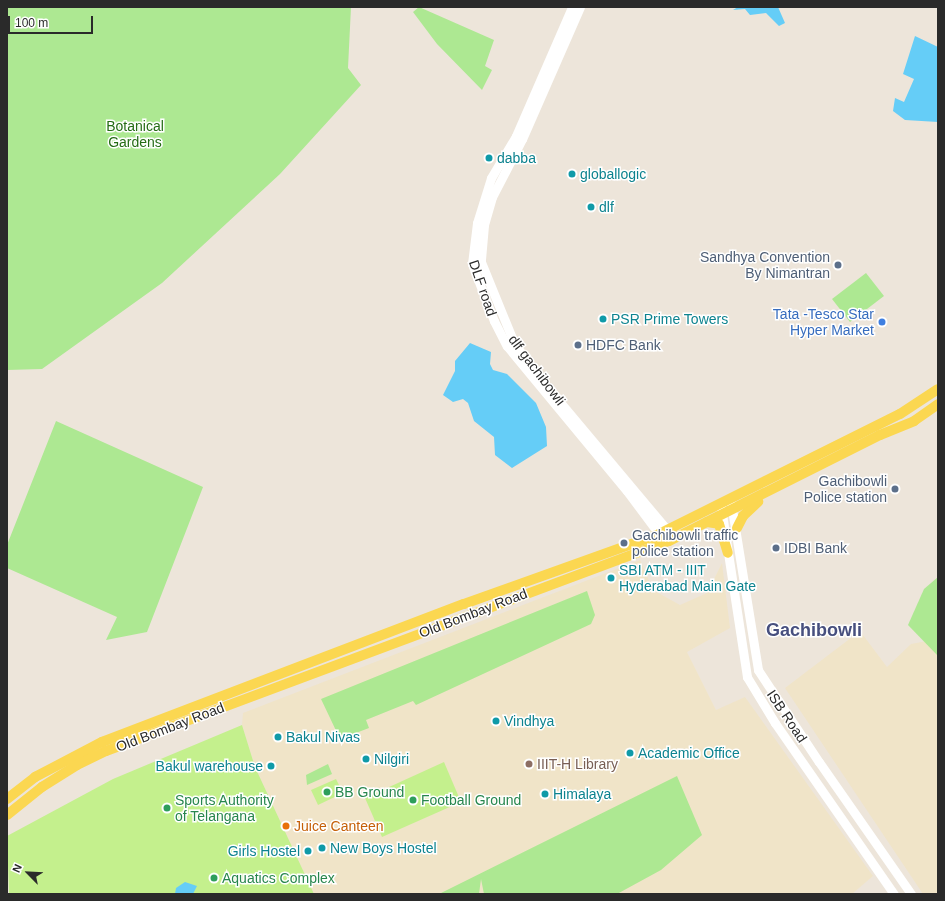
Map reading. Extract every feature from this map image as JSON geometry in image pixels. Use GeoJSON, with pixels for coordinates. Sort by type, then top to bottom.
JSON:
{"type":"FeatureCollection","features":[{"type":"Feature","properties":{"kind":"main road","name":"DLF road"},"geometry":{"type":"LineString","coordinates":[[572,7],[516,136],[491,178],[477,224],[472,264],[494,321],[507,346],[627,491],[663,532]]}},
{"type":"Feature","properties":{"kind":"main road","name":"dlf gachibowli"},"geometry":{"type":"LineString","coordinates":[[580,7],[522,139],[492,197],[484,225],[481,262],[514,343],[538,376],[663,532]]}},
{"type":"Feature","properties":{"kind":"main road","name":"Old Bombay Road"},"geometry":{"type":"LineString","coordinates":[[7,799],[35,777],[72,756],[212,699],[663,532],[888,420],[938,389]]}},
{"type":"Feature","properties":{"kind":"main road","name":"Old Bombay Road"},"geometry":{"type":"LineString","coordinates":[[7,815],[42,787],[76,765],[215,709],[631,555],[723,515],[774,490],[892,430],[914,421],[938,404]]}},
{"type":"Feature","properties":{"kind":"main road"},"geometry":{"type":"LineString","coordinates":[[888,420],[892,430]]}},
{"type":"Feature","properties":{"kind":"main road"},"geometry":{"type":"LineString","coordinates":[[737,528],[746,512],[774,490]]}},
{"type":"Feature","properties":{"kind":"main road","name":"ISB Road"},"geometry":{"type":"LineString","coordinates":[[730,499],[737,528],[758,670],[821,766],[911,894]]}},
{"type":"Feature","properties":{"kind":"main road","name":"ISB Road"},"geometry":{"type":"LineString","coordinates":[[720,504],[723,515],[746,676],[894,894]]}},
{"type":"Feature","properties":{"kind":"main road"},"geometry":{"type":"LineString","coordinates":[[707,522],[719,524],[728,554]]}},
{"type":"Feature","properties":{"kind":"main road"},"geometry":{"type":"LineString","coordinates":[[212,699],[215,709]]}},
{"type":"Feature","properties":{"kind":"main road"},"geometry":{"type":"LineString","coordinates":[[811,773],[821,766]]}},
{"type":"Feature","properties":{"kind":"shaded area"},"geometry":{"type":"Polygon","coordinates":[[[640,560],[653,590],[680,605],[707,593],[722,563],[730,628],[687,652],[716,710],[745,697],[873,876],[852,894],[314,894],[255,767],[242,725],[243,713],[640,560]]]}},
{"type":"Feature","properties":{"kind":"shaded area"},"geometry":{"type":"Polygon","coordinates":[[[860,631],[887,667],[911,644],[938,639],[938,894],[923,894],[785,688],[860,631]]]}},
{"type":"Feature","properties":{"kind":"green space","name":"Botanical Gardens"},"geometry":{"type":"Polygon","coordinates":[[[7,7],[351,7],[348,68],[361,85],[280,174],[162,283],[42,369],[7,370],[7,7]]]}},
{"type":"Feature","properties":{"kind":"green space"},"geometry":{"type":"Polygon","coordinates":[[[419,7],[494,40],[485,66],[492,70],[482,90],[437,44],[413,12],[419,7]]]}},
{"type":"Feature","properties":{"kind":"green space"},"geometry":{"type":"Polygon","coordinates":[[[866,273],[884,296],[850,322],[832,299],[866,273]]]}},
{"type":"Feature","properties":{"kind":"green space"},"geometry":{"type":"Polygon","coordinates":[[[56,421],[203,487],[147,632],[106,640],[117,617],[7,568],[7,545],[56,421]]]}},
{"type":"Feature","properties":{"kind":"green space"},"geometry":{"type":"Polygon","coordinates":[[[938,577],[938,656],[908,625],[924,589],[938,577]]]}},
{"type":"Feature","properties":{"kind":"green space"},"geometry":{"type":"Polygon","coordinates":[[[587,591],[595,615],[591,624],[416,705],[413,701],[366,720],[369,728],[340,739],[321,699],[587,591]]]}},
{"type":"Feature","properties":{"kind":"green space","name":"Sports Authority of Telangana"},"geometry":{"type":"Polygon","coordinates":[[[242,725],[255,767],[314,894],[9,894],[7,836],[113,779],[242,725]]]}},
{"type":"Feature","properties":{"kind":"green space","name":"Football Ground"},"geometry":{"type":"Polygon","coordinates":[[[444,762],[461,802],[382,837],[365,798],[444,762]]]}},
{"type":"Feature","properties":{"kind":"green space"},"geometry":{"type":"Polygon","coordinates":[[[328,764],[332,774],[307,785],[306,775],[328,764]]]}},
{"type":"Feature","properties":{"kind":"green space"},"geometry":{"type":"Polygon","coordinates":[[[677,776],[702,835],[661,870],[617,894],[484,894],[481,879],[479,894],[439,894],[677,776]]]}},
{"type":"Feature","properties":{"kind":"green space","name":"BB Ground"},"geometry":{"type":"Polygon","coordinates":[[[336,779],[343,793],[318,805],[311,790],[336,779]]]}},
{"type":"Feature","properties":{"kind":"water"},"geometry":{"type":"Polygon","coordinates":[[[738,7],[778,7],[785,23],[779,26],[766,13],[750,15],[745,9],[733,10],[738,7]]]}},
{"type":"Feature","properties":{"kind":"water"},"geometry":{"type":"Polygon","coordinates":[[[915,36],[938,47],[938,122],[905,120],[893,111],[895,98],[904,102],[914,79],[903,74],[915,36]]]}},
{"type":"Feature","properties":{"kind":"water"},"geometry":{"type":"Polygon","coordinates":[[[470,343],[491,352],[490,364],[493,370],[507,374],[536,403],[546,427],[547,446],[512,468],[495,455],[494,437],[474,421],[468,403],[463,399],[453,402],[443,395],[455,371],[455,361],[470,343]]]}},
{"type":"Feature","properties":{"kind":"water"},"geometry":{"type":"Polygon","coordinates":[[[185,882],[197,886],[193,894],[175,894],[176,888],[185,882]]]}},
{"type":"Feature","properties":{"kind":"place","name":"dabba"},"geometry":{"type":"Point","coordinates":[489,158]}},
{"type":"Feature","properties":{"kind":"place","name":"globallogic"},"geometry":{"type":"Point","coordinates":[572,174]}},
{"type":"Feature","properties":{"kind":"place","name":"dlf"},"geometry":{"type":"Point","coordinates":[591,207]}},
{"type":"Feature","properties":{"kind":"place","name":"Sandhya Convention By Nimantran"},"geometry":{"type":"Point","coordinates":[838,265]}},
{"type":"Feature","properties":{"kind":"place","name":"PSR Prime Towers"},"geometry":{"type":"Point","coordinates":[603,319]}},
{"type":"Feature","properties":{"kind":"place","name":"Tata -Tesco Star Hyper Market"},"geometry":{"type":"Point","coordinates":[882,322]}},
{"type":"Feature","properties":{"kind":"place","name":"HDFC Bank"},"geometry":{"type":"Point","coordinates":[578,345]}},
{"type":"Feature","properties":{"kind":"place","name":"Gachibowli Police station"},"geometry":{"type":"Point","coordinates":[895,489]}},
{"type":"Feature","properties":{"kind":"place","name":"Gachibowli traffic police station"},"geometry":{"type":"Point","coordinates":[624,543]}},
{"type":"Feature","properties":{"kind":"place","name":"IDBI Bank"},"geometry":{"type":"Point","coordinates":[776,548]}},
{"type":"Feature","properties":{"kind":"place","name":"SBI ATM - IIIT Hyderabad Main Gate"},"geometry":{"type":"Point","coordinates":[611,578]}},
{"type":"Feature","properties":{"kind":"place","name":"Vindhya"},"geometry":{"type":"Point","coordinates":[496,721]}},
{"type":"Feature","properties":{"kind":"place","name":"Bakul Nivas"},"geometry":{"type":"Point","coordinates":[278,737]}},
{"type":"Feature","properties":{"kind":"place","name":"Academic Office"},"geometry":{"type":"Point","coordinates":[630,753]}},
{"type":"Feature","properties":{"kind":"place","name":"Nilgiri"},"geometry":{"type":"Point","coordinates":[366,759]}},
{"type":"Feature","properties":{"kind":"place","name":"IIIT-H Library"},"geometry":{"type":"Point","coordinates":[529,764]}},
{"type":"Feature","properties":{"kind":"place","name":"Bakul warehouse"},"geometry":{"type":"Point","coordinates":[271,766]}},
{"type":"Feature","properties":{"kind":"place","name":"BB Ground"},"geometry":{"type":"Point","coordinates":[327,792]}},
{"type":"Feature","properties":{"kind":"place","name":"Himalaya"},"geometry":{"type":"Point","coordinates":[545,794]}},
{"type":"Feature","properties":{"kind":"place","name":"Football Ground"},"geometry":{"type":"Point","coordinates":[413,800]}},
{"type":"Feature","properties":{"kind":"place","name":"Sports Authority of Telangana"},"geometry":{"type":"Point","coordinates":[167,808]}},
{"type":"Feature","properties":{"kind":"place","name":"Juice Canteen"},"geometry":{"type":"Point","coordinates":[286,826]}},
{"type":"Feature","properties":{"kind":"place","name":"New Boys Hostel"},"geometry":{"type":"Point","coordinates":[322,848]}},
{"type":"Feature","properties":{"kind":"place","name":"Girls Hostel"},"geometry":{"type":"Point","coordinates":[308,851]}},
{"type":"Feature","properties":{"kind":"place","name":"Aquatics Complex"},"geometry":{"type":"Point","coordinates":[214,878]}},
{"type":"Feature","properties":{"kind":"district","name":"Gachibowli"},"geometry":{"type":"Point","coordinates":[814,630]}}]}
